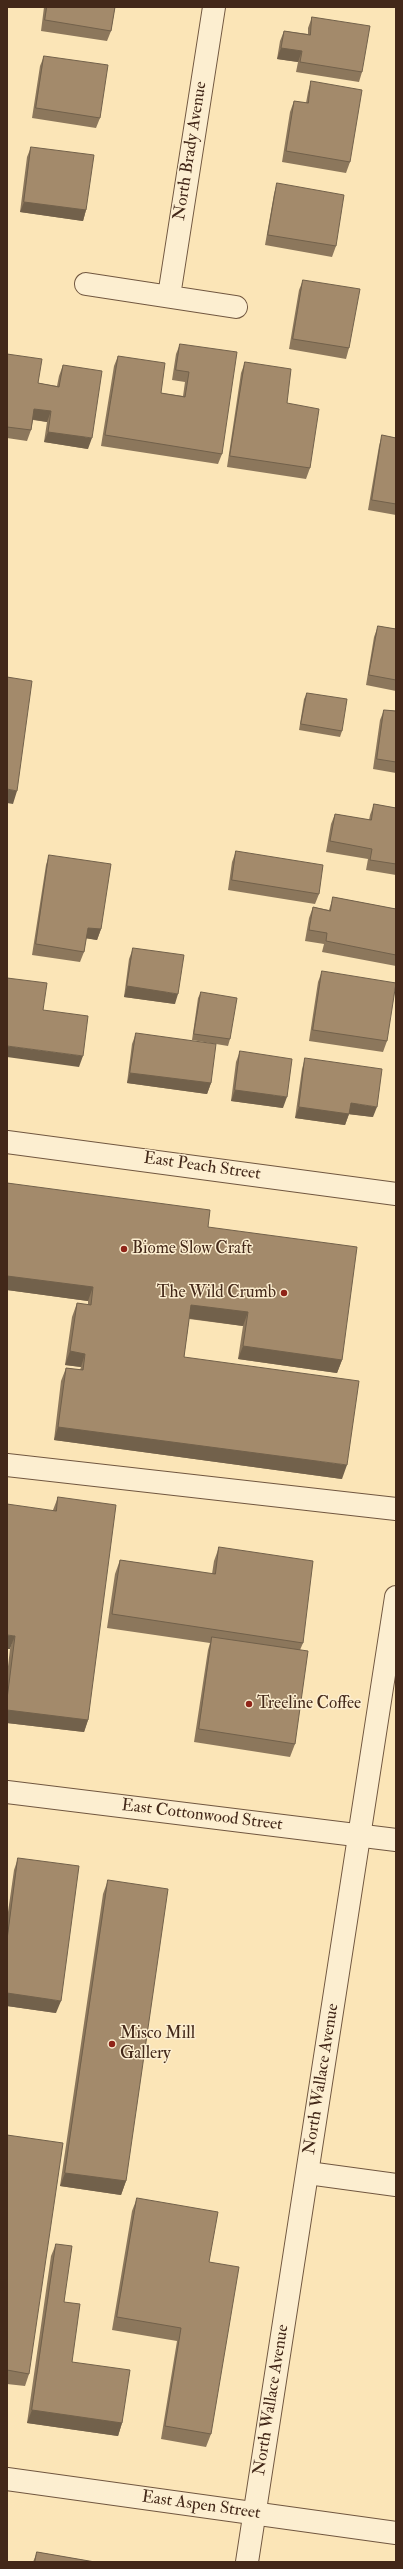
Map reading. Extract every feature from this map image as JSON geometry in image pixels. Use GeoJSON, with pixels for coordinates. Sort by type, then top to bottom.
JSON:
{"type":"FeatureCollection","features":[{"type":"Feature","properties":{"kind":"street","name":"North Brady Avenue"},"geometry":{"type":"LineString","coordinates":[[169,296],[214,7]]}},
{"type":"Feature","properties":{"kind":"street"},"geometry":{"type":"LineString","coordinates":[[86,284],[236,307]]}},
{"type":"Feature","properties":{"kind":"street","name":"East Peach Street"},"geometry":{"type":"LineString","coordinates":[[7,1142],[396,1194]]}},
{"type":"Feature","properties":{"kind":"street"},"geometry":{"type":"LineString","coordinates":[[7,1465],[396,1508]]}},
{"type":"Feature","properties":{"kind":"street","name":"North Wallace Avenue"},"geometry":{"type":"LineString","coordinates":[[246,2562],[308,2173],[396,1597]]}},
{"type":"Feature","properties":{"kind":"street","name":"East Cottonwood Street"},"geometry":{"type":"LineString","coordinates":[[7,1792],[396,1840]]}},
{"type":"Feature","properties":{"kind":"street"},"geometry":{"type":"LineString","coordinates":[[308,2173],[396,2185]]}},
{"type":"Feature","properties":{"kind":"street","name":"East Aspen Street"},"geometry":{"type":"LineString","coordinates":[[7,2479],[396,2533]]}},
{"type":"Feature","properties":{"kind":"building"},"geometry":{"type":"Polygon","coordinates":[[[47,7],[115,7],[111,31],[45,20],[47,7]]]}},
{"type":"Feature","properties":{"kind":"building"},"geometry":{"type":"Polygon","coordinates":[[[312,17],[370,26],[362,72],[300,62],[302,51],[281,48],[284,31],[310,35],[312,17]]]}},
{"type":"Feature","properties":{"kind":"building"},"geometry":{"type":"Polygon","coordinates":[[[44,56],[108,65],[100,118],[36,108],[44,56]]]}},
{"type":"Feature","properties":{"kind":"building"},"geometry":{"type":"Polygon","coordinates":[[[311,81],[362,90],[350,162],[286,151],[294,101],[308,103],[311,81]]]}},
{"type":"Feature","properties":{"kind":"building"},"geometry":{"type":"Polygon","coordinates":[[[31,147],[94,155],[86,210],[24,202],[31,147]]]}},
{"type":"Feature","properties":{"kind":"building"},"geometry":{"type":"Polygon","coordinates":[[[277,183],[344,195],[336,246],[268,235],[277,183]]]}},
{"type":"Feature","properties":{"kind":"building"},"geometry":{"type":"Polygon","coordinates":[[[303,280],[360,289],[349,348],[293,339],[303,280]]]}},
{"type":"Feature","properties":{"kind":"building"},"geometry":{"type":"Polygon","coordinates":[[[180,344],[237,352],[222,454],[105,435],[118,356],[165,363],[161,393],[185,397],[189,372],[176,370],[180,344]]]}},
{"type":"Feature","properties":{"kind":"building"},"geometry":{"type":"Polygon","coordinates":[[[7,354],[42,359],[38,383],[59,387],[63,365],[102,371],[92,438],[48,432],[51,411],[34,409],[31,430],[7,427],[7,354]]]}},
{"type":"Feature","properties":{"kind":"building"},"geometry":{"type":"Polygon","coordinates":[[[245,362],[291,369],[287,403],[319,409],[310,468],[230,456],[245,362]]]}},
{"type":"Feature","properties":{"kind":"building"},"geometry":{"type":"Polygon","coordinates":[[[382,435],[396,438],[396,504],[372,500],[382,435]]]}},
{"type":"Feature","properties":{"kind":"building"},"geometry":{"type":"Polygon","coordinates":[[[378,626],[396,629],[396,680],[369,675],[378,626]]]}},
{"type":"Feature","properties":{"kind":"building"},"geometry":{"type":"Polygon","coordinates":[[[7,677],[32,681],[17,791],[7,789],[7,677]]]}},
{"type":"Feature","properties":{"kind":"building"},"geometry":{"type":"Polygon","coordinates":[[[307,693],[347,699],[342,731],[301,724],[307,693]]]}},
{"type":"Feature","properties":{"kind":"building"},"geometry":{"type":"Polygon","coordinates":[[[384,710],[396,711],[396,762],[377,759],[384,710]]]}},
{"type":"Feature","properties":{"kind":"building"},"geometry":{"type":"Polygon","coordinates":[[[374,804],[396,808],[396,864],[370,860],[372,849],[330,841],[335,814],[371,820],[374,804]]]}},
{"type":"Feature","properties":{"kind":"building"},"geometry":{"type":"Polygon","coordinates":[[[236,851],[323,865],[319,894],[232,880],[236,851]]]}},
{"type":"Feature","properties":{"kind":"building"},"geometry":{"type":"Polygon","coordinates":[[[49,855],[111,864],[101,929],[88,928],[84,952],[36,944],[49,855]]]}},
{"type":"Feature","properties":{"kind":"building"},"geometry":{"type":"Polygon","coordinates":[[[333,897],[396,909],[396,955],[326,941],[327,933],[309,930],[313,907],[330,911],[333,897]]]}},
{"type":"Feature","properties":{"kind":"building"},"geometry":{"type":"Polygon","coordinates":[[[133,948],[184,955],[178,994],[127,986],[133,948]]]}},
{"type":"Feature","properties":{"kind":"building"},"geometry":{"type":"Polygon","coordinates":[[[322,971],[396,983],[387,1041],[313,1030],[322,971]]]}},
{"type":"Feature","properties":{"kind":"building"},"geometry":{"type":"Polygon","coordinates":[[[7,978],[47,983],[43,1010],[88,1016],[83,1056],[7,1046],[7,978]]]}},
{"type":"Feature","properties":{"kind":"building"},"geometry":{"type":"Polygon","coordinates":[[[201,992],[237,998],[230,1039],[194,1034],[201,992]]]}},
{"type":"Feature","properties":{"kind":"building"},"geometry":{"type":"Polygon","coordinates":[[[136,1033],[216,1044],[211,1083],[130,1073],[136,1033]]]}},
{"type":"Feature","properties":{"kind":"building"},"geometry":{"type":"Polygon","coordinates":[[[240,1051],[292,1059],[287,1097],[235,1090],[240,1051]]]}},
{"type":"Feature","properties":{"kind":"building"},"geometry":{"type":"Polygon","coordinates":[[[305,1058],[382,1069],[377,1107],[351,1103],[349,1114],[299,1107],[305,1058]]]}},
{"type":"Feature","properties":{"kind":"building"},"geometry":{"type":"Polygon","coordinates":[[[7,1183],[210,1210],[208,1227],[357,1247],[342,1360],[243,1346],[248,1312],[191,1305],[184,1357],[359,1381],[347,1465],[58,1427],[66,1368],[83,1370],[85,1354],[70,1351],[77,1303],[91,1305],[93,1287],[7,1276],[7,1183]]]}},
{"type":"Feature","properties":{"kind":"building"},"geometry":{"type":"Polygon","coordinates":[[[58,1497],[116,1505],[88,1720],[7,1710],[15,1636],[7,1635],[7,1504],[56,1511],[58,1497]]]}},
{"type":"Feature","properties":{"kind":"building"},"geometry":{"type":"Polygon","coordinates":[[[219,1547],[313,1561],[303,1643],[112,1614],[120,1560],[215,1574],[219,1547]]]}},
{"type":"Feature","properties":{"kind":"building","name":"Treeline Coffee"},"geometry":{"type":"Polygon","coordinates":[[[212,1637],[308,1651],[295,1744],[199,1729],[212,1637]]]}},
{"type":"Feature","properties":{"kind":"building"},"geometry":{"type":"Polygon","coordinates":[[[18,1858],[79,1866],[61,2001],[7,1993],[7,1940],[18,1858]]]}},
{"type":"Feature","properties":{"kind":"building","name":"Misco Mill Gallery"},"geometry":{"type":"Polygon","coordinates":[[[108,1880],[168,1889],[126,2181],[65,2173],[108,1880]]]}},
{"type":"Feature","properties":{"kind":"building"},"geometry":{"type":"Polygon","coordinates":[[[7,2135],[63,2143],[29,2374],[7,2370],[7,2135]]]}},
{"type":"Feature","properties":{"kind":"building"},"geometry":{"type":"Polygon","coordinates":[[[137,2198],[218,2212],[209,2262],[239,2267],[211,2434],[165,2426],[181,2328],[117,2317],[137,2198]]]}},
{"type":"Feature","properties":{"kind":"building"},"geometry":{"type":"Polygon","coordinates":[[[56,2244],[72,2246],[64,2302],[80,2304],[72,2362],[130,2370],[122,2423],[32,2410],[56,2244]]]}},
{"type":"Feature","properties":{"kind":"building"},"geometry":{"type":"Polygon","coordinates":[[[37,2552],[95,2562],[35,2562],[37,2552]]]}},
{"type":"Feature","properties":{"kind":"place","name":"Biome Slow Craft"},"geometry":{"type":"Point","coordinates":[124,1249]}},
{"type":"Feature","properties":{"kind":"place","name":"The Wild Crumb"},"geometry":{"type":"Point","coordinates":[284,1293]}},
{"type":"Feature","properties":{"kind":"place","name":"Treeline Coffee"},"geometry":{"type":"Point","coordinates":[249,1704]}},
{"type":"Feature","properties":{"kind":"place","name":"Misco Mill Gallery"},"geometry":{"type":"Point","coordinates":[112,2044]}}]}
